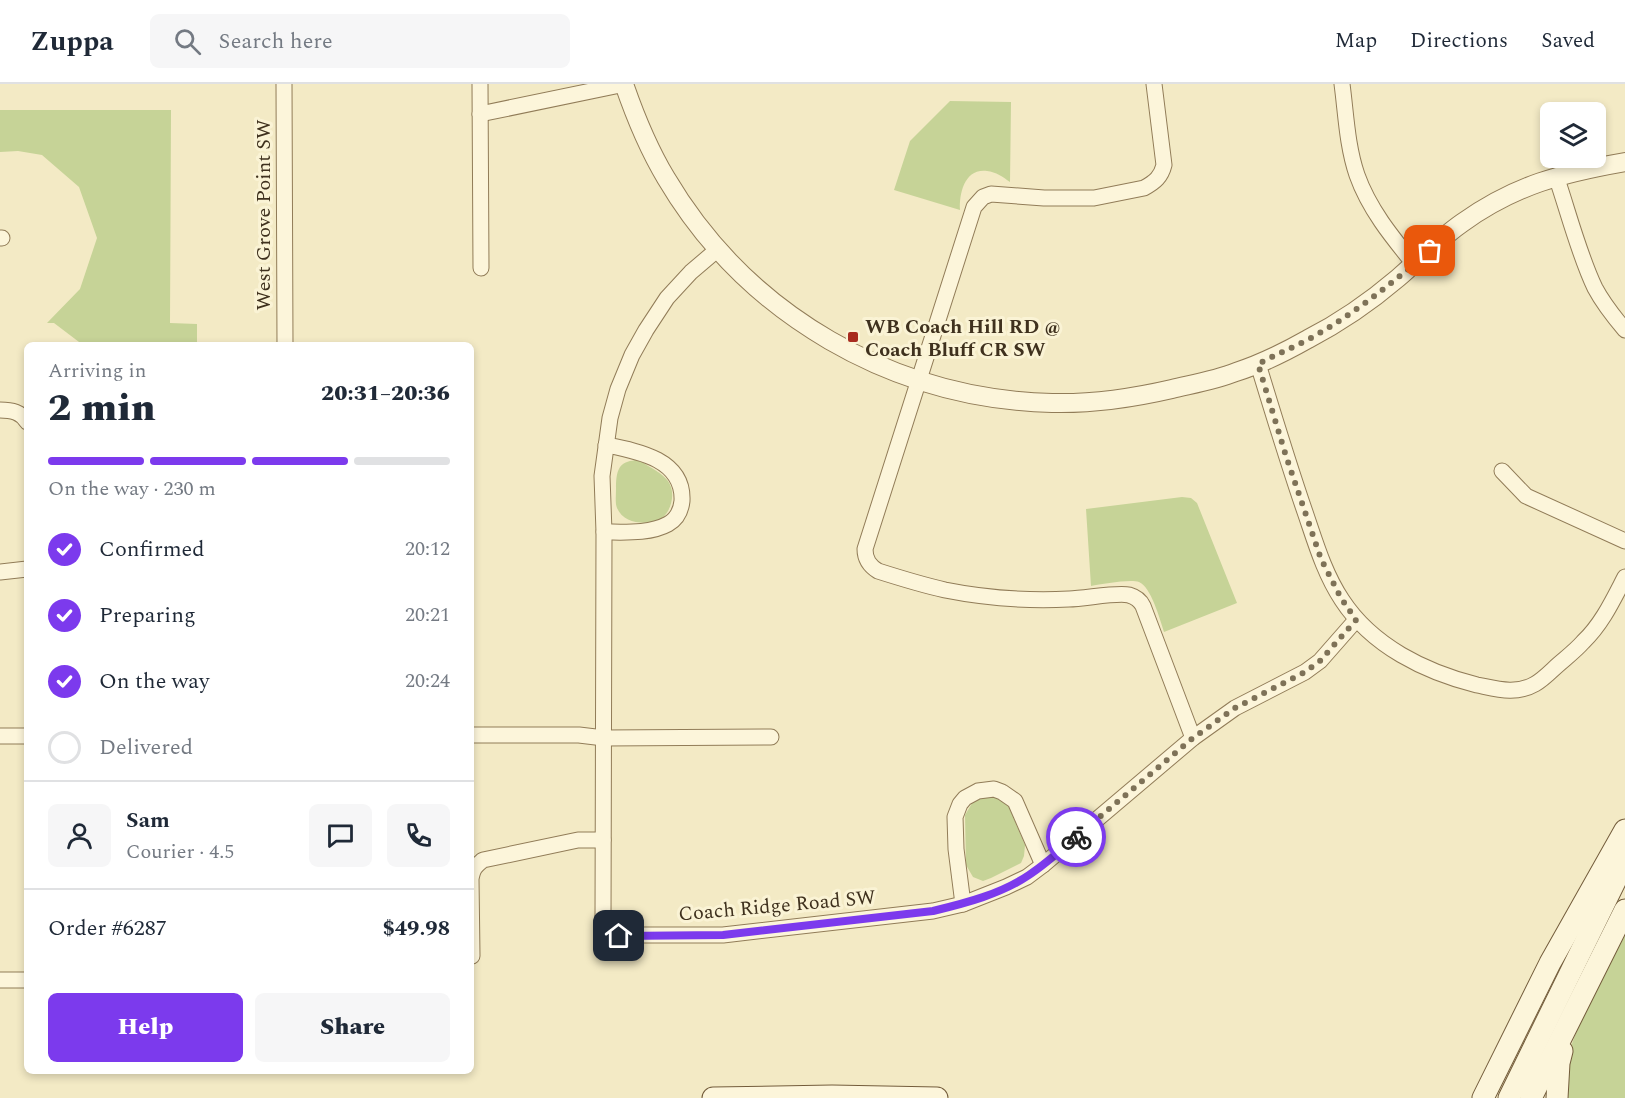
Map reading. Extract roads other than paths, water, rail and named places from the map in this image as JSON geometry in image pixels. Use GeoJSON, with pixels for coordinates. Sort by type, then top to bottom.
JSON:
{"type":"FeatureCollection","features":[{"type":"Feature","properties":{"kind":"main road"},"geometry":{"type":"LineString","coordinates":[[1483,1096],[1550,963],[1625,830]]}},
{"type":"Feature","properties":{"kind":"main road"},"geometry":{"type":"LineString","coordinates":[[1509,1098],[1625,861]]}},
{"type":"Feature","properties":{"kind":"main road"},"geometry":{"type":"LineString","coordinates":[[1531,1098],[1625,909]]}},
{"type":"Feature","properties":{"kind":"main road"},"geometry":{"type":"LineString","coordinates":[[1557,1098],[1559,1064],[1570,1019]]}},
{"type":"Feature","properties":{"kind":"main road"},"geometry":{"type":"LineString","coordinates":[[713,1098],[832,1096],[937,1098]]}},
{"type":"Feature","properties":{"kind":"street","name":"West Grove Point SW"},"geometry":{"type":"LineString","coordinates":[[284,84],[285,342]]}},
{"type":"Feature","properties":{"kind":"street"},"geometry":{"type":"LineString","coordinates":[[480,84],[481,268]]}},
{"type":"Feature","properties":{"kind":"street"},"geometry":{"type":"LineString","coordinates":[[480,114],[624,84],[647,143],[666,178],[693,218],[718,249],[765,295],[805,326],[833,344],[919,381],[969,393],[1052,403],[1145,395],[1216,378],[1258,364],[1310,339],[1342,319],[1396,280],[1461,224],[1496,202],[1556,176],[1625,162]]}},
{"type":"Feature","properties":{"kind":"street"},"geometry":{"type":"LineString","coordinates":[[1154,84],[1164,165],[1162,174],[1151,184],[1144,188],[1094,198],[1044,198],[998,193],[983,196],[974,207],[865,549],[867,560],[878,572],[943,589],[985,596],[1040,599],[1090,598],[1124,594],[1140,600],[1193,738]]}},
{"type":"Feature","properties":{"kind":"street"},"geometry":{"type":"LineString","coordinates":[[1342,84],[1351,151],[1364,193],[1384,228],[1414,264]]}},
{"type":"Feature","properties":{"kind":"street"},"geometry":{"type":"LineString","coordinates":[[1556,176],[1587,270],[1608,309],[1625,330]]}},
{"type":"Feature","properties":{"kind":"street","name":"Coach Ridge Road SW"},"geometry":{"type":"LineString","coordinates":[[718,249],[691,272],[667,298],[646,330],[618,389],[610,418],[602,476],[604,532],[603,922],[609,932],[614,935],[723,935],[933,911],[963,904],[1006,887],[1027,877],[1043,865],[1193,738],[1235,708],[1305,672],[1320,661],[1356,620]]}},
{"type":"Feature","properties":{"kind":"street"},"geometry":{"type":"LineString","coordinates":[[1258,364],[1321,559],[1341,598],[1356,620],[1409,660],[1458,680],[1500,690],[1513,691],[1534,684],[1584,642],[1607,612],[1625,577]]}},
{"type":"Feature","properties":{"kind":"street"},"geometry":{"type":"LineString","coordinates":[[0,410],[12,410],[24,419]]}},
{"type":"Feature","properties":{"kind":"street"},"geometry":{"type":"LineString","coordinates":[[604,532],[655,529],[668,524],[677,518],[682,494],[672,472],[662,462],[641,452],[606,445]]}},
{"type":"Feature","properties":{"kind":"street"},"geometry":{"type":"LineString","coordinates":[[1502,471],[1526,496],[1625,541]]}},
{"type":"Feature","properties":{"kind":"street"},"geometry":{"type":"LineString","coordinates":[[0,572],[24,569]]}},
{"type":"Feature","properties":{"kind":"street"},"geometry":{"type":"LineString","coordinates":[[474,735],[579,735],[604,738],[771,737]]}},
{"type":"Feature","properties":{"kind":"street"},"geometry":{"type":"LineString","coordinates":[[0,736],[24,736]]}},
{"type":"Feature","properties":{"kind":"street"},"geometry":{"type":"LineString","coordinates":[[963,904],[956,849],[955,817],[960,804],[971,794],[994,789],[1015,801],[1043,865]]}},
{"type":"Feature","properties":{"kind":"street"},"geometry":{"type":"LineString","coordinates":[[474,868],[483,860],[578,840],[603,840]]}},
{"type":"Feature","properties":{"kind":"street"},"geometry":{"type":"LineString","coordinates":[[0,980],[24,980]]}},
{"type":"Feature","properties":{"kind":"place","name":"WB Coach Hill RD @ Coach Bluff CR SW"},"geometry":{"type":"Point","coordinates":[853,337]}}]}
